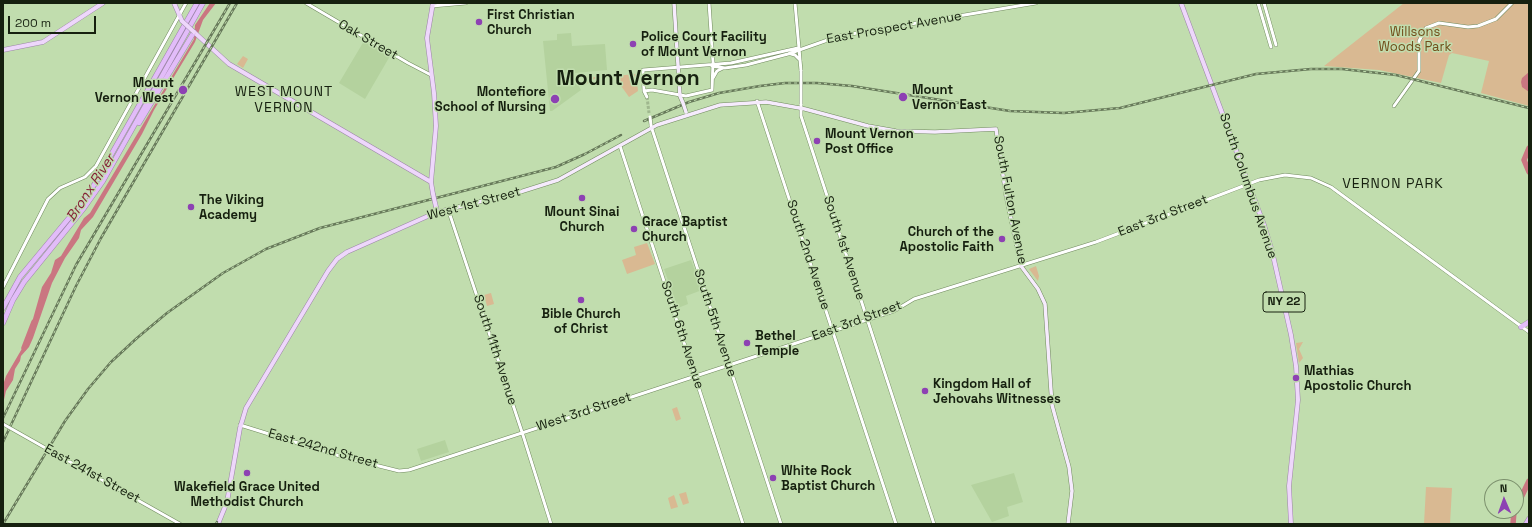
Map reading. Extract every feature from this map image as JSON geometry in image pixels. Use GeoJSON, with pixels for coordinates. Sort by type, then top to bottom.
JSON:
{"type":"FeatureCollection","features":[{"type":"Feature","properties":{"kind":"highway"},"geometry":{"type":"LineString","coordinates":[[3,308],[20,277],[78,208],[94,185],[196,3]]}},
{"type":"Feature","properties":{"kind":"highway"},"geometry":{"type":"LineString","coordinates":[[124,144],[203,3]]}},
{"type":"Feature","properties":{"kind":"highway"},"geometry":{"type":"LineString","coordinates":[[3,323],[13,300],[24,282],[84,208],[170,73],[194,32]]}},
{"type":"Feature","properties":{"kind":"highway"},"geometry":{"type":"LineString","coordinates":[[1521,327],[1529,322]]}},
{"type":"Feature","properties":{"kind":"highway"},"geometry":{"type":"LineString","coordinates":[[1527,524],[1529,519]]}},
{"type":"Feature","properties":{"kind":"main road"},"geometry":{"type":"LineString","coordinates":[[3,50],[43,42],[103,3]]}},
{"type":"Feature","properties":{"kind":"main road"},"geometry":{"type":"LineString","coordinates":[[174,3],[182,21],[230,64],[247,76],[431,182]]}},
{"type":"Feature","properties":{"kind":"main road"},"geometry":{"type":"LineString","coordinates":[[674,3],[680,96],[686,111]]}},
{"type":"Feature","properties":{"kind":"main road","name":"South Columbus Avenue"},"geometry":{"type":"LineString","coordinates":[[1181,3],[1249,183],[1272,251],[1291,335],[1296,366],[1298,400],[1289,486],[1291,524]]}},
{"type":"Feature","properties":{"kind":"main road"},"geometry":{"type":"LineString","coordinates":[[432,4],[426,38],[432,75],[436,126],[431,182],[436,209]]}},
{"type":"Feature","properties":{"kind":"main road","name":"West 1st Street"},"geometry":{"type":"LineString","coordinates":[[218,524],[228,502],[240,425],[249,401],[328,271],[337,260],[347,252],[436,209],[448,208],[520,192],[558,180],[620,146],[651,124],[686,111],[757,101],[801,106],[868,126],[896,131],[935,132],[996,129]]}},
{"type":"Feature","properties":{"kind":"main road","name":"South Fulton Avenue"},"geometry":{"type":"LineString","coordinates":[[996,129],[1006,195],[1021,266],[1038,289],[1045,304],[1052,405],[1069,467],[1072,491],[1068,524]]}},
{"type":"Feature","properties":{"kind":"street"},"geometry":{"type":"LineString","coordinates":[[3,287],[48,199],[60,188],[85,177],[96,166],[186,3]]}},
{"type":"Feature","properties":{"kind":"street","name":"Oak Street"},"geometry":{"type":"LineString","coordinates":[[306,3],[401,59],[432,75]]}},
{"type":"Feature","properties":{"kind":"street"},"geometry":{"type":"LineString","coordinates":[[432,4],[466,3]]}},
{"type":"Feature","properties":{"kind":"street"},"geometry":{"type":"LineString","coordinates":[[647,96],[644,91],[652,90],[680,96],[712,90],[713,62],[709,3]]}},
{"type":"Feature","properties":{"kind":"street","name":"South 1st Avenue"},"geometry":{"type":"LineString","coordinates":[[795,3],[800,48],[801,116],[934,524]]}},
{"type":"Feature","properties":{"kind":"street","name":"East Prospect Avenue"},"geometry":{"type":"LineString","coordinates":[[712,66],[725,68],[746,65],[788,54],[800,48],[839,36],[1036,3]]}},
{"type":"Feature","properties":{"kind":"street"},"geometry":{"type":"LineString","coordinates":[[1258,3],[1271,47]]}},
{"type":"Feature","properties":{"kind":"street"},"geometry":{"type":"LineString","coordinates":[[1264,3],[1276,45]]}},
{"type":"Feature","properties":{"kind":"street"},"geometry":{"type":"LineString","coordinates":[[1394,106],[1417,75],[1420,65],[1419,41],[1423,32],[1428,26],[1439,23],[1468,27],[1478,26],[1496,19],[1512,3]]}},
{"type":"Feature","properties":{"kind":"street","name":"East Prospect Avenue"},"geometry":{"type":"LineString","coordinates":[[644,91],[644,70],[712,66],[737,62],[793,48],[800,48]]}},
{"type":"Feature","properties":{"kind":"street"},"geometry":{"type":"LineString","coordinates":[[788,54],[795,55],[800,60]]}},
{"type":"Feature","properties":{"kind":"street"},"geometry":{"type":"LineString","coordinates":[[712,80],[717,71],[725,68]]}},
{"type":"Feature","properties":{"kind":"street","name":"South 2nd Avenue"},"geometry":{"type":"LineString","coordinates":[[757,101],[896,524]]}},
{"type":"Feature","properties":{"kind":"street","name":"South 5th Avenue"},"geometry":{"type":"LineString","coordinates":[[649,115],[781,524]]}},
{"type":"Feature","properties":{"kind":"street","name":"South 6th Avenue"},"geometry":{"type":"LineString","coordinates":[[620,146],[743,524]]}},
{"type":"Feature","properties":{"kind":"street","name":"East 3rd Street"},"geometry":{"type":"LineString","coordinates":[[763,353],[894,311],[914,299],[1096,242],[1249,183],[1267,177],[1292,175],[1311,178],[1331,187],[1529,332]]}},
{"type":"Feature","properties":{"kind":"street","name":"South 11th Avenue"},"geometry":{"type":"LineString","coordinates":[[448,208],[551,524]]}},
{"type":"Feature","properties":{"kind":"street","name":"West 3rd Street"},"geometry":{"type":"LineString","coordinates":[[406,471],[763,353]]}},
{"type":"Feature","properties":{"kind":"street","name":"East 241st Street"},"geometry":{"type":"LineString","coordinates":[[3,424],[180,524]]}},
{"type":"Feature","properties":{"kind":"street","name":"East 242nd Street"},"geometry":{"type":"LineString","coordinates":[[240,425],[343,457],[406,471]]}},
{"type":"Feature","properties":{"kind":"shaded area"},"geometry":{"type":"Polygon","coordinates":[[[210,3],[216,3],[203,20],[195,42],[93,217],[81,230],[79,238],[65,258],[52,283],[33,338],[29,347],[21,356],[15,369],[13,380],[6,391],[3,404],[3,385],[6,376],[27,340],[42,287],[51,273],[55,260],[61,256],[84,218],[90,213],[194,39],[195,25],[210,3]]]}},
{"type":"Feature","properties":{"kind":"shaded area"},"geometry":{"type":"Polygon","coordinates":[[[571,33],[572,46],[605,44],[607,70],[575,73],[576,81],[581,90],[550,111],[543,41],[557,40],[557,34],[571,33]]]}},
{"type":"Feature","properties":{"kind":"shaded area"},"geometry":{"type":"Polygon","coordinates":[[[364,41],[390,56],[365,99],[339,83],[364,41]]]}},
{"type":"Feature","properties":{"kind":"shaded area"},"geometry":{"type":"Polygon","coordinates":[[[1529,72],[1529,92],[1522,87],[1521,82],[1522,78],[1529,72]]]}},
{"type":"Feature","properties":{"kind":"shaded area"},"geometry":{"type":"Polygon","coordinates":[[[691,260],[702,290],[686,296],[688,304],[678,308],[664,269],[691,260]]]}},
{"type":"Feature","properties":{"kind":"shaded area"},"geometry":{"type":"Polygon","coordinates":[[[445,440],[449,452],[421,461],[417,449],[445,440]]]}},
{"type":"Feature","properties":{"kind":"shaded area"},"geometry":{"type":"Polygon","coordinates":[[[1014,473],[1023,502],[1007,507],[1009,516],[992,522],[971,485],[1014,473]]]}},
{"type":"Feature","properties":{"kind":"green space","name":"Willsons Woods Park"},"geometry":{"type":"Polygon","coordinates":[[[1404,3],[1529,3],[1529,106],[1481,93],[1489,61],[1452,53],[1449,55],[1441,83],[1379,70],[1324,66],[1404,3]]]}},
{"type":"Feature","properties":{"kind":"green space"},"geometry":{"type":"Polygon","coordinates":[[[243,56],[248,59],[243,68],[237,64],[243,56]]]}},
{"type":"Feature","properties":{"kind":"green space"},"geometry":{"type":"Polygon","coordinates":[[[636,74],[638,91],[629,97],[614,76],[636,74]]]}},
{"type":"Feature","properties":{"kind":"green space"},"geometry":{"type":"Polygon","coordinates":[[[582,76],[595,77],[596,78],[585,85],[582,76]]]}},
{"type":"Feature","properties":{"kind":"green space"},"geometry":{"type":"Polygon","coordinates":[[[647,243],[655,264],[627,274],[622,260],[636,255],[634,247],[647,243]]]}},
{"type":"Feature","properties":{"kind":"green space"},"geometry":{"type":"Polygon","coordinates":[[[1036,266],[1039,276],[1038,281],[1029,269],[1036,266]]]}},
{"type":"Feature","properties":{"kind":"green space"},"geometry":{"type":"Polygon","coordinates":[[[491,293],[494,304],[487,306],[484,295],[491,293]]]}},
{"type":"Feature","properties":{"kind":"green space"},"geometry":{"type":"Polygon","coordinates":[[[1303,342],[1299,349],[1303,358],[1299,363],[1296,343],[1303,342]]]}},
{"type":"Feature","properties":{"kind":"green space"},"geometry":{"type":"Polygon","coordinates":[[[677,407],[681,419],[676,421],[672,409],[677,407]]]}},
{"type":"Feature","properties":{"kind":"green space"},"geometry":{"type":"Polygon","coordinates":[[[1426,487],[1452,488],[1450,524],[1424,524],[1426,487]]]}},
{"type":"Feature","properties":{"kind":"green space"},"geometry":{"type":"Polygon","coordinates":[[[686,492],[689,503],[683,505],[679,494],[686,492]]]}},
{"type":"Feature","properties":{"kind":"green space"},"geometry":{"type":"Polygon","coordinates":[[[674,495],[678,507],[671,509],[668,498],[674,495]]]}},
{"type":"Feature","properties":{"kind":"waterway"},"geometry":{"type":"LineString","coordinates":[[1529,148],[1524,160],[1529,172]]}},
{"type":"Feature","properties":{"kind":"waterway","name":"Bronx River"},"geometry":{"type":"LineString","coordinates":[[24,348],[34,322]]}},
{"type":"Feature","properties":{"kind":"waterway"},"geometry":{"type":"LineString","coordinates":[[1524,491],[1529,481]]}},
{"type":"Feature","properties":{"kind":"waterway"},"geometry":{"type":"LineString","coordinates":[[1513,519],[1513,524]]}},
{"type":"Feature","properties":{"kind":"tunnel"},"geometry":{"type":"LineString","coordinates":[[647,97],[649,113]]}},
{"type":"Feature","properties":{"kind":"railway"},"geometry":{"type":"LineString","coordinates":[[3,418],[76,265],[230,3]]}},
{"type":"Feature","properties":{"kind":"railway"},"geometry":{"type":"LineString","coordinates":[[3,442],[76,286],[101,238],[237,3]]}},
{"type":"Feature","properties":{"kind":"railway"},"geometry":{"type":"LineString","coordinates":[[644,121],[689,102],[719,93],[785,83],[817,83],[852,86],[1010,111],[1064,113],[1120,108],[1256,74],[1311,69],[1342,69],[1396,75],[1529,108]]}},
{"type":"Feature","properties":{"kind":"railway"},"geometry":{"type":"LineString","coordinates":[[3,524],[65,421],[88,389],[111,362],[167,313],[223,273],[266,249],[320,228],[556,167],[621,135]]}},
{"type":"Feature","properties":{"kind":"place","name":"First Christian Church"},"geometry":{"type":"Point","coordinates":[479,22]}},
{"type":"Feature","properties":{"kind":"place","name":"Police Court Facility of Mount Vernon"},"geometry":{"type":"Point","coordinates":[633,44]}},
{"type":"Feature","properties":{"kind":"place","name":"Mount Vernon West"},"geometry":{"type":"Point","coordinates":[183,90]}},
{"type":"Feature","properties":{"kind":"place","name":"Mount Vernon East"},"geometry":{"type":"Point","coordinates":[903,97]}},
{"type":"Feature","properties":{"kind":"place","name":"Montefiore School of Nursing"},"geometry":{"type":"Point","coordinates":[555,99]}},
{"type":"Feature","properties":{"kind":"place","name":"Mount Vernon Post Office"},"geometry":{"type":"Point","coordinates":[817,141]}},
{"type":"Feature","properties":{"kind":"place","name":"Mount Sinai Church"},"geometry":{"type":"Point","coordinates":[582,198]}},
{"type":"Feature","properties":{"kind":"place","name":"The Viking Academy"},"geometry":{"type":"Point","coordinates":[191,207]}},
{"type":"Feature","properties":{"kind":"place","name":"Grace Baptist Church"},"geometry":{"type":"Point","coordinates":[634,229]}},
{"type":"Feature","properties":{"kind":"place","name":"Church of the Apostolic Faith"},"geometry":{"type":"Point","coordinates":[1002,239]}},
{"type":"Feature","properties":{"kind":"place","name":"Bible Church of Christ"},"geometry":{"type":"Point","coordinates":[581,300]}},
{"type":"Feature","properties":{"kind":"place","name":"Bethel Temple"},"geometry":{"type":"Point","coordinates":[747,343]}},
{"type":"Feature","properties":{"kind":"place","name":"Mathias Apostolic Church"},"geometry":{"type":"Point","coordinates":[1296,378]}},
{"type":"Feature","properties":{"kind":"place","name":"Kingdom Hall of Jehovahs Witnesses"},"geometry":{"type":"Point","coordinates":[925,391]}},
{"type":"Feature","properties":{"kind":"place","name":"Wakefield Grace United Methodist Church"},"geometry":{"type":"Point","coordinates":[247,473]}},
{"type":"Feature","properties":{"kind":"place","name":"White Rock Baptist Church"},"geometry":{"type":"Point","coordinates":[773,478]}},
{"type":"Feature","properties":{"kind":"district","name":"Mount Vernon"},"geometry":{"type":"Point","coordinates":[628,79]}},
{"type":"Feature","properties":{"kind":"district","name":"WEST MOUNT VERNON"},"geometry":{"type":"Point","coordinates":[284,100]}},
{"type":"Feature","properties":{"kind":"district","name":"VERNON PARK"},"geometry":{"type":"Point","coordinates":[1393,184]}}]}
